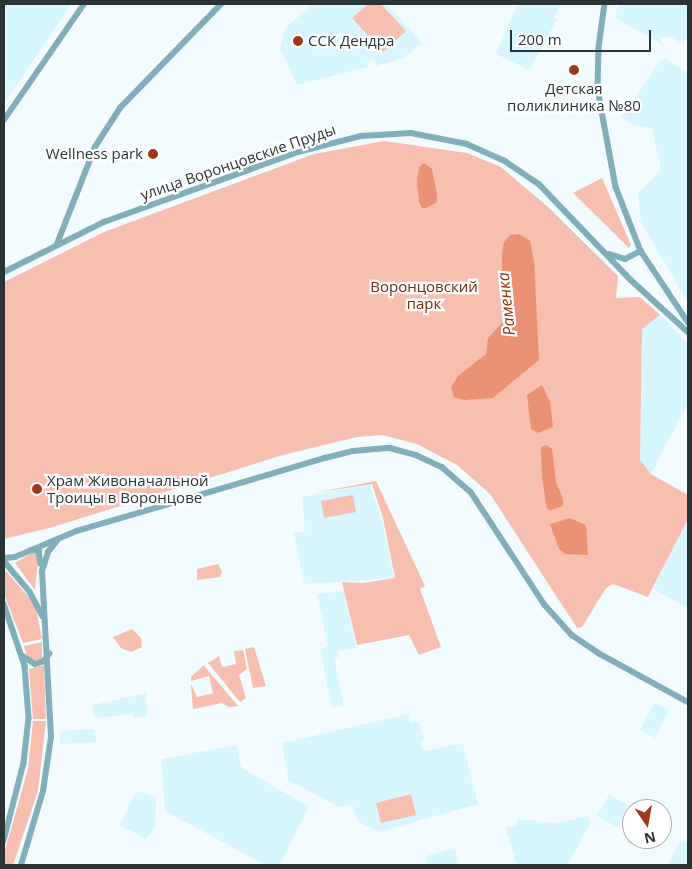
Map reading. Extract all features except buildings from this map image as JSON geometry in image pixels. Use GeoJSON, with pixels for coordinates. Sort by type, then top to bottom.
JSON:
{"type":"FeatureCollection","features":[{"type":"Feature","properties":{"kind":"street"},"geometry":{"type":"LineString","coordinates":[[4,120],[84,4]]}},
{"type":"Feature","properties":{"kind":"street"},"geometry":{"type":"LineString","coordinates":[[57,244],[96,147],[120,108],[222,4]]}},
{"type":"Feature","properties":{"kind":"street"},"geometry":{"type":"LineString","coordinates":[[604,4],[599,48],[600,109],[621,204],[641,251],[688,322]]}},
{"type":"Feature","properties":{"kind":"street","name":"улица Воронцовские Пруды"},"geometry":{"type":"LineString","coordinates":[[4,271],[104,222],[298,152],[360,136],[411,133],[467,144],[505,161],[538,184],[687,331]]}},
{"type":"Feature","properties":{"kind":"street","name":"улица Воронцовские Пруды"},"geometry":{"type":"LineString","coordinates":[[603,250],[620,259],[641,251]]}},
{"type":"Feature","properties":{"kind":"street"},"geometry":{"type":"LineString","coordinates":[[45,619],[30,592],[4,560],[60,538],[343,453],[379,447],[401,450],[442,467],[472,492],[545,605],[572,635],[600,654],[688,702]]}},
{"type":"Feature","properties":{"kind":"street"},"geometry":{"type":"LineString","coordinates":[[42,571],[48,552],[60,538]]}},
{"type":"Feature","properties":{"kind":"street"},"geometry":{"type":"LineString","coordinates":[[21,865],[43,791],[51,736],[49,654],[42,571],[39,552],[29,551]]}},
{"type":"Feature","properties":{"kind":"street"},"geometry":{"type":"LineString","coordinates":[[4,604],[21,652],[28,694],[27,745],[4,841]]}},
{"type":"Feature","properties":{"kind":"street"},"geometry":{"type":"LineString","coordinates":[[21,652],[28,662],[35,664],[44,661],[49,654]]}},
{"type":"Feature","properties":{"kind":"shaded area"},"geometry":{"type":"Polygon","coordinates":[[[4,4],[72,4],[4,103],[4,4]]]}},
{"type":"Feature","properties":{"kind":"shaded area"},"geometry":{"type":"Polygon","coordinates":[[[313,4],[386,4],[422,43],[402,59],[376,66],[374,59],[367,61],[368,67],[297,85],[280,49],[285,28],[313,4]]]}},
{"type":"Feature","properties":{"kind":"shaded area"},"geometry":{"type":"Polygon","coordinates":[[[518,4],[561,4],[554,17],[557,19],[530,70],[496,54],[518,4]]]}},
{"type":"Feature","properties":{"kind":"shaded area"},"geometry":{"type":"Polygon","coordinates":[[[618,4],[688,4],[688,34],[683,44],[669,36],[660,39],[662,44],[615,18],[618,4]]]}},
{"type":"Feature","properties":{"kind":"shaded area"},"geometry":{"type":"Polygon","coordinates":[[[666,59],[688,74],[688,303],[641,222],[638,193],[661,170],[652,128],[634,125],[622,117],[660,61],[666,59]]]}},
{"type":"Feature","properties":{"kind":"shaded area"},"geometry":{"type":"Polygon","coordinates":[[[660,315],[688,344],[688,403],[651,474],[640,460],[642,329],[660,315]]]}},
{"type":"Feature","properties":{"kind":"shaded area"},"geometry":{"type":"Polygon","coordinates":[[[370,484],[382,521],[394,578],[304,584],[294,533],[305,531],[302,497],[370,484]]]}},
{"type":"Feature","properties":{"kind":"shaded area"},"geometry":{"type":"Polygon","coordinates":[[[688,519],[688,608],[653,589],[688,519]]]}},
{"type":"Feature","properties":{"kind":"shaded area"},"geometry":{"type":"Polygon","coordinates":[[[344,591],[356,648],[338,651],[339,657],[334,658],[344,706],[332,708],[320,650],[328,646],[317,594],[344,591]]]}},
{"type":"Feature","properties":{"kind":"shaded area"},"geometry":{"type":"Polygon","coordinates":[[[146,693],[147,716],[134,718],[133,714],[95,718],[92,705],[146,693]]]}},
{"type":"Feature","properties":{"kind":"shaded area"},"geometry":{"type":"Polygon","coordinates":[[[654,703],[669,710],[655,738],[640,730],[654,703]]]}},
{"type":"Feature","properties":{"kind":"shaded area"},"geometry":{"type":"Polygon","coordinates":[[[408,714],[410,723],[419,721],[424,739],[420,746],[426,751],[463,743],[478,804],[378,832],[359,822],[352,805],[340,807],[289,781],[282,743],[408,714]]]}},
{"type":"Feature","properties":{"kind":"shaded area"},"geometry":{"type":"Polygon","coordinates":[[[94,729],[97,742],[60,744],[60,731],[94,729]]]}},
{"type":"Feature","properties":{"kind":"shaded area"},"geometry":{"type":"Polygon","coordinates":[[[237,745],[241,767],[309,807],[280,865],[266,865],[165,811],[161,759],[237,745]]]}},
{"type":"Feature","properties":{"kind":"shaded area"},"geometry":{"type":"Polygon","coordinates":[[[136,791],[156,797],[155,827],[146,839],[120,825],[136,791]]]}},
{"type":"Feature","properties":{"kind":"shaded area"},"geometry":{"type":"Polygon","coordinates":[[[609,795],[622,802],[622,817],[617,827],[597,816],[609,795]]]}},
{"type":"Feature","properties":{"kind":"shaded area"},"geometry":{"type":"Polygon","coordinates":[[[588,816],[590,823],[568,865],[517,865],[506,828],[518,825],[517,819],[556,823],[588,816]]]}},
{"type":"Feature","properties":{"kind":"shaded area"},"geometry":{"type":"Polygon","coordinates":[[[681,840],[688,844],[688,865],[668,865],[681,840]]]}},
{"type":"Feature","properties":{"kind":"shaded area"},"geometry":{"type":"Polygon","coordinates":[[[455,848],[459,865],[427,865],[426,856],[455,848]]]}},
{"type":"Feature","properties":{"kind":"green space"},"geometry":{"type":"Polygon","coordinates":[[[368,4],[381,4],[406,31],[383,52],[352,18],[368,4]]]}},
{"type":"Feature","properties":{"kind":"green space","name":"Воронцовский парк"},"geometry":{"type":"Polygon","coordinates":[[[384,141],[467,153],[501,167],[548,207],[618,276],[616,298],[640,297],[660,315],[642,329],[640,460],[651,474],[688,495],[688,519],[648,597],[613,584],[606,588],[582,627],[577,628],[490,494],[457,465],[417,444],[382,435],[357,437],[283,455],[53,527],[4,539],[4,282],[104,232],[314,154],[384,141]]]}},
{"type":"Feature","properties":{"kind":"green space"},"geometry":{"type":"Polygon","coordinates":[[[602,178],[631,245],[629,248],[573,193],[602,178]]]}},
{"type":"Feature","properties":{"kind":"green space"},"geometry":{"type":"Polygon","coordinates":[[[376,481],[425,586],[420,589],[441,647],[419,655],[409,635],[357,645],[342,582],[363,583],[395,578],[383,518],[372,484],[314,493],[376,481]]]}},
{"type":"Feature","properties":{"kind":"green space"},"geometry":{"type":"Polygon","coordinates":[[[353,495],[356,512],[324,518],[321,501],[353,495]]]}},
{"type":"Feature","properties":{"kind":"green space"},"geometry":{"type":"Polygon","coordinates":[[[33,552],[37,553],[38,558],[35,590],[15,563],[33,552]]]}},
{"type":"Feature","properties":{"kind":"green space"},"geometry":{"type":"Polygon","coordinates":[[[218,564],[222,572],[220,577],[197,580],[197,569],[218,564]]]}},
{"type":"Feature","properties":{"kind":"green space"},"geometry":{"type":"Polygon","coordinates":[[[4,569],[35,604],[42,639],[23,643],[4,594],[4,569]]]}},
{"type":"Feature","properties":{"kind":"green space"},"geometry":{"type":"Polygon","coordinates":[[[132,629],[141,638],[142,647],[131,652],[121,648],[113,637],[132,629]]]}},
{"type":"Feature","properties":{"kind":"green space"},"geometry":{"type":"Polygon","coordinates":[[[42,642],[42,659],[36,662],[27,657],[24,646],[42,642]]]}},
{"type":"Feature","properties":{"kind":"green space"},"geometry":{"type":"Polygon","coordinates":[[[254,647],[266,686],[253,688],[245,649],[254,647]]]}},
{"type":"Feature","properties":{"kind":"green space"},"geometry":{"type":"Polygon","coordinates":[[[243,650],[247,669],[239,675],[246,698],[240,702],[208,663],[219,656],[222,667],[236,664],[234,651],[243,650]]]}},
{"type":"Feature","properties":{"kind":"green space"},"geometry":{"type":"Polygon","coordinates":[[[44,665],[46,719],[33,719],[29,669],[44,665]]]}},
{"type":"Feature","properties":{"kind":"green space"},"geometry":{"type":"Polygon","coordinates":[[[204,665],[238,706],[229,707],[222,703],[193,709],[191,684],[197,697],[213,693],[209,676],[191,681],[191,677],[204,665]]]}},
{"type":"Feature","properties":{"kind":"green space"},"geometry":{"type":"Polygon","coordinates":[[[33,721],[46,721],[38,791],[13,865],[4,865],[4,854],[28,769],[33,721]]]}},
{"type":"Feature","properties":{"kind":"green space"},"geometry":{"type":"Polygon","coordinates":[[[411,794],[416,815],[381,823],[376,803],[411,794]]]}},
{"type":"Feature","properties":{"kind":"water"},"geometry":{"type":"Polygon","coordinates":[[[424,163],[432,169],[437,202],[422,208],[419,202],[417,180],[419,167],[424,163]]]}},
{"type":"Feature","properties":{"kind":"water","name":"Раменка"},"geometry":{"type":"Polygon","coordinates":[[[519,234],[530,241],[534,260],[539,360],[493,398],[464,400],[454,397],[451,387],[458,376],[486,354],[488,338],[503,322],[502,254],[504,242],[510,235],[519,234]]]}},
{"type":"Feature","properties":{"kind":"water"},"geometry":{"type":"Polygon","coordinates":[[[542,385],[550,402],[553,427],[538,433],[531,429],[527,395],[542,385]]]}},
{"type":"Feature","properties":{"kind":"water"},"geometry":{"type":"Polygon","coordinates":[[[546,445],[552,449],[556,482],[563,499],[563,506],[551,510],[547,509],[542,477],[541,447],[546,445]]]}},
{"type":"Feature","properties":{"kind":"water"},"geometry":{"type":"Polygon","coordinates":[[[570,518],[586,525],[588,555],[565,554],[559,549],[550,524],[570,518]]]}},
{"type":"Feature","properties":{"kind":"place","name":"ССК Дендра"},"geometry":{"type":"Point","coordinates":[298,41]}},
{"type":"Feature","properties":{"kind":"place","name":"Детская поликлиника №80"},"geometry":{"type":"Point","coordinates":[574,70]}},
{"type":"Feature","properties":{"kind":"place","name":"Wellness park"},"geometry":{"type":"Point","coordinates":[153,154]}},
{"type":"Feature","properties":{"kind":"place","name":"Храм Живоначальной Троицы в Воронцове"},"geometry":{"type":"Point","coordinates":[37,489]}}]}
